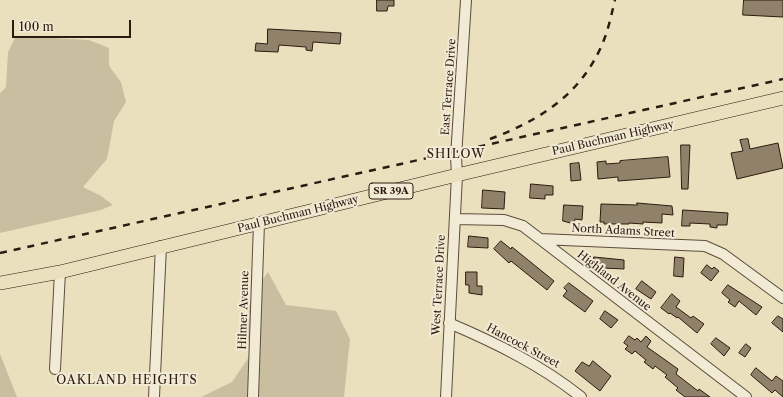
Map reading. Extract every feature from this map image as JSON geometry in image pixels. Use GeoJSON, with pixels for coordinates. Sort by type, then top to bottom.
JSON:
{"type":"FeatureCollection","features":[{"type":"Feature","properties":{"kind":"main road","name":"Paul Buchman Highway"},"geometry":{"type":"LineString","coordinates":[[0,283],[60,272],[161,246],[783,98]]}},
{"type":"Feature","properties":{"kind":"street","name":"East Terrace Drive"},"geometry":{"type":"LineString","coordinates":[[457,175],[456,157],[466,0]]}},
{"type":"Feature","properties":{"kind":"street","name":"West Terrace Drive"},"geometry":{"type":"LineString","coordinates":[[446,397],[457,175]]}},
{"type":"Feature","properties":{"kind":"street","name":"Highland Avenue"},"geometry":{"type":"LineString","coordinates":[[455,219],[504,220],[523,226],[746,397]]}},
{"type":"Feature","properties":{"kind":"street","name":"Hilmer Avenue"},"geometry":{"type":"LineString","coordinates":[[253,397],[259,223]]}},
{"type":"Feature","properties":{"kind":"street","name":"North Adams Street"},"geometry":{"type":"LineString","coordinates":[[540,239],[705,246],[723,254],[783,298]]}},
{"type":"Feature","properties":{"kind":"street"},"geometry":{"type":"LineString","coordinates":[[154,397],[161,246]]}},
{"type":"Feature","properties":{"kind":"street"},"geometry":{"type":"LineString","coordinates":[[54,369],[60,272]]}},
{"type":"Feature","properties":{"kind":"street","name":"Hancock Street"},"geometry":{"type":"LineString","coordinates":[[449,324],[489,340],[556,377],[581,397]]}},
{"type":"Feature","properties":{"kind":"shaded area"},"geometry":{"type":"Polygon","coordinates":[[[16,36],[89,40],[109,48],[109,66],[121,82],[126,102],[114,121],[107,159],[83,187],[101,196],[113,205],[101,210],[0,233],[0,93],[6,87],[8,52],[16,36]]]}},
{"type":"Feature","properties":{"kind":"shaded area"},"geometry":{"type":"Polygon","coordinates":[[[268,272],[286,305],[336,311],[350,339],[344,397],[201,397],[232,382],[253,351],[243,327],[252,296],[268,272]]]}},
{"type":"Feature","properties":{"kind":"shaded area"},"geometry":{"type":"Polygon","coordinates":[[[0,354],[17,397],[0,397],[0,354]]]}},
{"type":"Feature","properties":{"kind":"building"},"geometry":{"type":"Polygon","coordinates":[[[377,0],[394,0],[394,6],[388,6],[387,11],[377,11],[377,0]]]}},
{"type":"Feature","properties":{"kind":"building"},"geometry":{"type":"Polygon","coordinates":[[[744,0],[783,0],[783,17],[743,15],[744,0]]]}},
{"type":"Feature","properties":{"kind":"building"},"geometry":{"type":"Polygon","coordinates":[[[268,29],[341,33],[340,44],[313,42],[312,51],[306,50],[306,47],[279,45],[278,52],[255,51],[256,43],[267,44],[268,29]]]}},
{"type":"Feature","properties":{"kind":"building"},"geometry":{"type":"Polygon","coordinates":[[[748,139],[750,149],[778,143],[783,168],[737,179],[731,153],[743,151],[740,140],[748,139]]]}},
{"type":"Feature","properties":{"kind":"building"},"geometry":{"type":"Polygon","coordinates":[[[681,145],[690,145],[688,189],[682,189],[681,145]]]}},
{"type":"Feature","properties":{"kind":"building"},"geometry":{"type":"Polygon","coordinates":[[[668,157],[670,177],[618,181],[618,177],[598,179],[597,162],[606,161],[606,164],[620,163],[620,161],[668,157]]]}},
{"type":"Feature","properties":{"kind":"building"},"geometry":{"type":"Polygon","coordinates":[[[579,163],[581,180],[571,181],[570,164],[579,163]]]}},
{"type":"Feature","properties":{"kind":"building"},"geometry":{"type":"Polygon","coordinates":[[[531,184],[553,186],[553,195],[545,195],[545,199],[530,198],[531,184]]]}},
{"type":"Feature","properties":{"kind":"building"},"geometry":{"type":"Polygon","coordinates":[[[483,190],[505,192],[504,209],[482,208],[483,190]]]}},
{"type":"Feature","properties":{"kind":"building"},"geometry":{"type":"Polygon","coordinates":[[[637,203],[672,206],[673,215],[662,214],[662,223],[643,222],[643,224],[604,224],[604,222],[600,222],[601,204],[637,205],[637,203]]]}},
{"type":"Feature","properties":{"kind":"building"},"geometry":{"type":"Polygon","coordinates":[[[564,205],[583,206],[582,220],[575,219],[574,224],[563,221],[564,205]]]}},
{"type":"Feature","properties":{"kind":"building"},"geometry":{"type":"Polygon","coordinates":[[[683,210],[728,213],[727,225],[717,225],[717,228],[710,227],[710,224],[690,223],[690,226],[682,226],[683,210]]]}},
{"type":"Feature","properties":{"kind":"building"},"geometry":{"type":"Polygon","coordinates":[[[469,236],[488,238],[488,248],[468,247],[469,236]]]}},
{"type":"Feature","properties":{"kind":"building"},"geometry":{"type":"Polygon","coordinates":[[[501,241],[511,249],[512,247],[554,281],[547,290],[511,261],[509,263],[494,249],[501,241]]]}},
{"type":"Feature","properties":{"kind":"building"},"geometry":{"type":"Polygon","coordinates":[[[594,257],[624,260],[624,269],[603,268],[602,264],[594,264],[594,257]]]}},
{"type":"Feature","properties":{"kind":"building"},"geometry":{"type":"Polygon","coordinates":[[[675,257],[684,258],[683,277],[674,276],[675,257]]]}},
{"type":"Feature","properties":{"kind":"building"},"geometry":{"type":"Polygon","coordinates":[[[707,265],[712,269],[714,267],[719,271],[711,281],[701,273],[707,265]]]}},
{"type":"Feature","properties":{"kind":"building"},"geometry":{"type":"Polygon","coordinates":[[[466,272],[477,272],[477,286],[482,286],[482,295],[469,293],[469,285],[466,285],[466,272]]]}},
{"type":"Feature","properties":{"kind":"building"},"geometry":{"type":"Polygon","coordinates":[[[642,281],[656,292],[651,299],[636,289],[642,281]]]}},
{"type":"Feature","properties":{"kind":"building"},"geometry":{"type":"Polygon","coordinates":[[[569,283],[593,301],[585,312],[563,296],[567,291],[564,288],[569,283]]]}},
{"type":"Feature","properties":{"kind":"building"},"geometry":{"type":"Polygon","coordinates":[[[728,285],[762,307],[756,315],[739,301],[735,307],[728,302],[730,300],[722,293],[728,285]]]}},
{"type":"Feature","properties":{"kind":"building"},"geometry":{"type":"Polygon","coordinates":[[[672,294],[680,301],[676,307],[691,318],[693,316],[704,324],[697,333],[678,317],[677,318],[670,313],[669,314],[661,308],[672,294]]]}},
{"type":"Feature","properties":{"kind":"building"},"geometry":{"type":"Polygon","coordinates":[[[605,311],[618,320],[611,328],[600,319],[605,311]]]}},
{"type":"Feature","properties":{"kind":"building"},"geometry":{"type":"Polygon","coordinates":[[[778,316],[783,319],[783,332],[772,323],[778,316]]]}},
{"type":"Feature","properties":{"kind":"building"},"geometry":{"type":"Polygon","coordinates":[[[629,336],[635,340],[637,338],[641,342],[646,336],[651,341],[647,347],[678,369],[676,374],[698,391],[699,389],[710,397],[685,397],[676,390],[678,388],[665,377],[667,375],[655,366],[653,369],[644,362],[646,360],[635,351],[632,354],[625,349],[628,346],[624,343],[629,336]]]}},
{"type":"Feature","properties":{"kind":"building"},"geometry":{"type":"Polygon","coordinates":[[[716,338],[730,348],[724,356],[711,344],[716,338]]]}},
{"type":"Feature","properties":{"kind":"building"},"geometry":{"type":"Polygon","coordinates":[[[746,344],[751,348],[745,357],[739,353],[746,344]]]}},
{"type":"Feature","properties":{"kind":"building"},"geometry":{"type":"Polygon","coordinates":[[[593,361],[611,376],[600,391],[575,371],[582,362],[589,366],[593,361]]]}},
{"type":"Feature","properties":{"kind":"building"},"geometry":{"type":"Polygon","coordinates":[[[756,368],[772,381],[776,376],[783,381],[783,397],[775,390],[772,393],[751,375],[756,368]]]}},
{"type":"Feature","properties":{"kind":"railway"},"geometry":{"type":"LineString","coordinates":[[490,139],[508,132],[540,115],[555,105],[581,80],[601,47],[615,0]]}},
{"type":"Feature","properties":{"kind":"railway"},"geometry":{"type":"LineString","coordinates":[[0,253],[783,79]]}},
{"type":"Feature","properties":{"kind":"district","name":"SHILOW"},"geometry":{"type":"Point","coordinates":[456,155]}},
{"type":"Feature","properties":{"kind":"district","name":"OAKLAND HEIGHTS"},"geometry":{"type":"Point","coordinates":[127,381]}}]}
